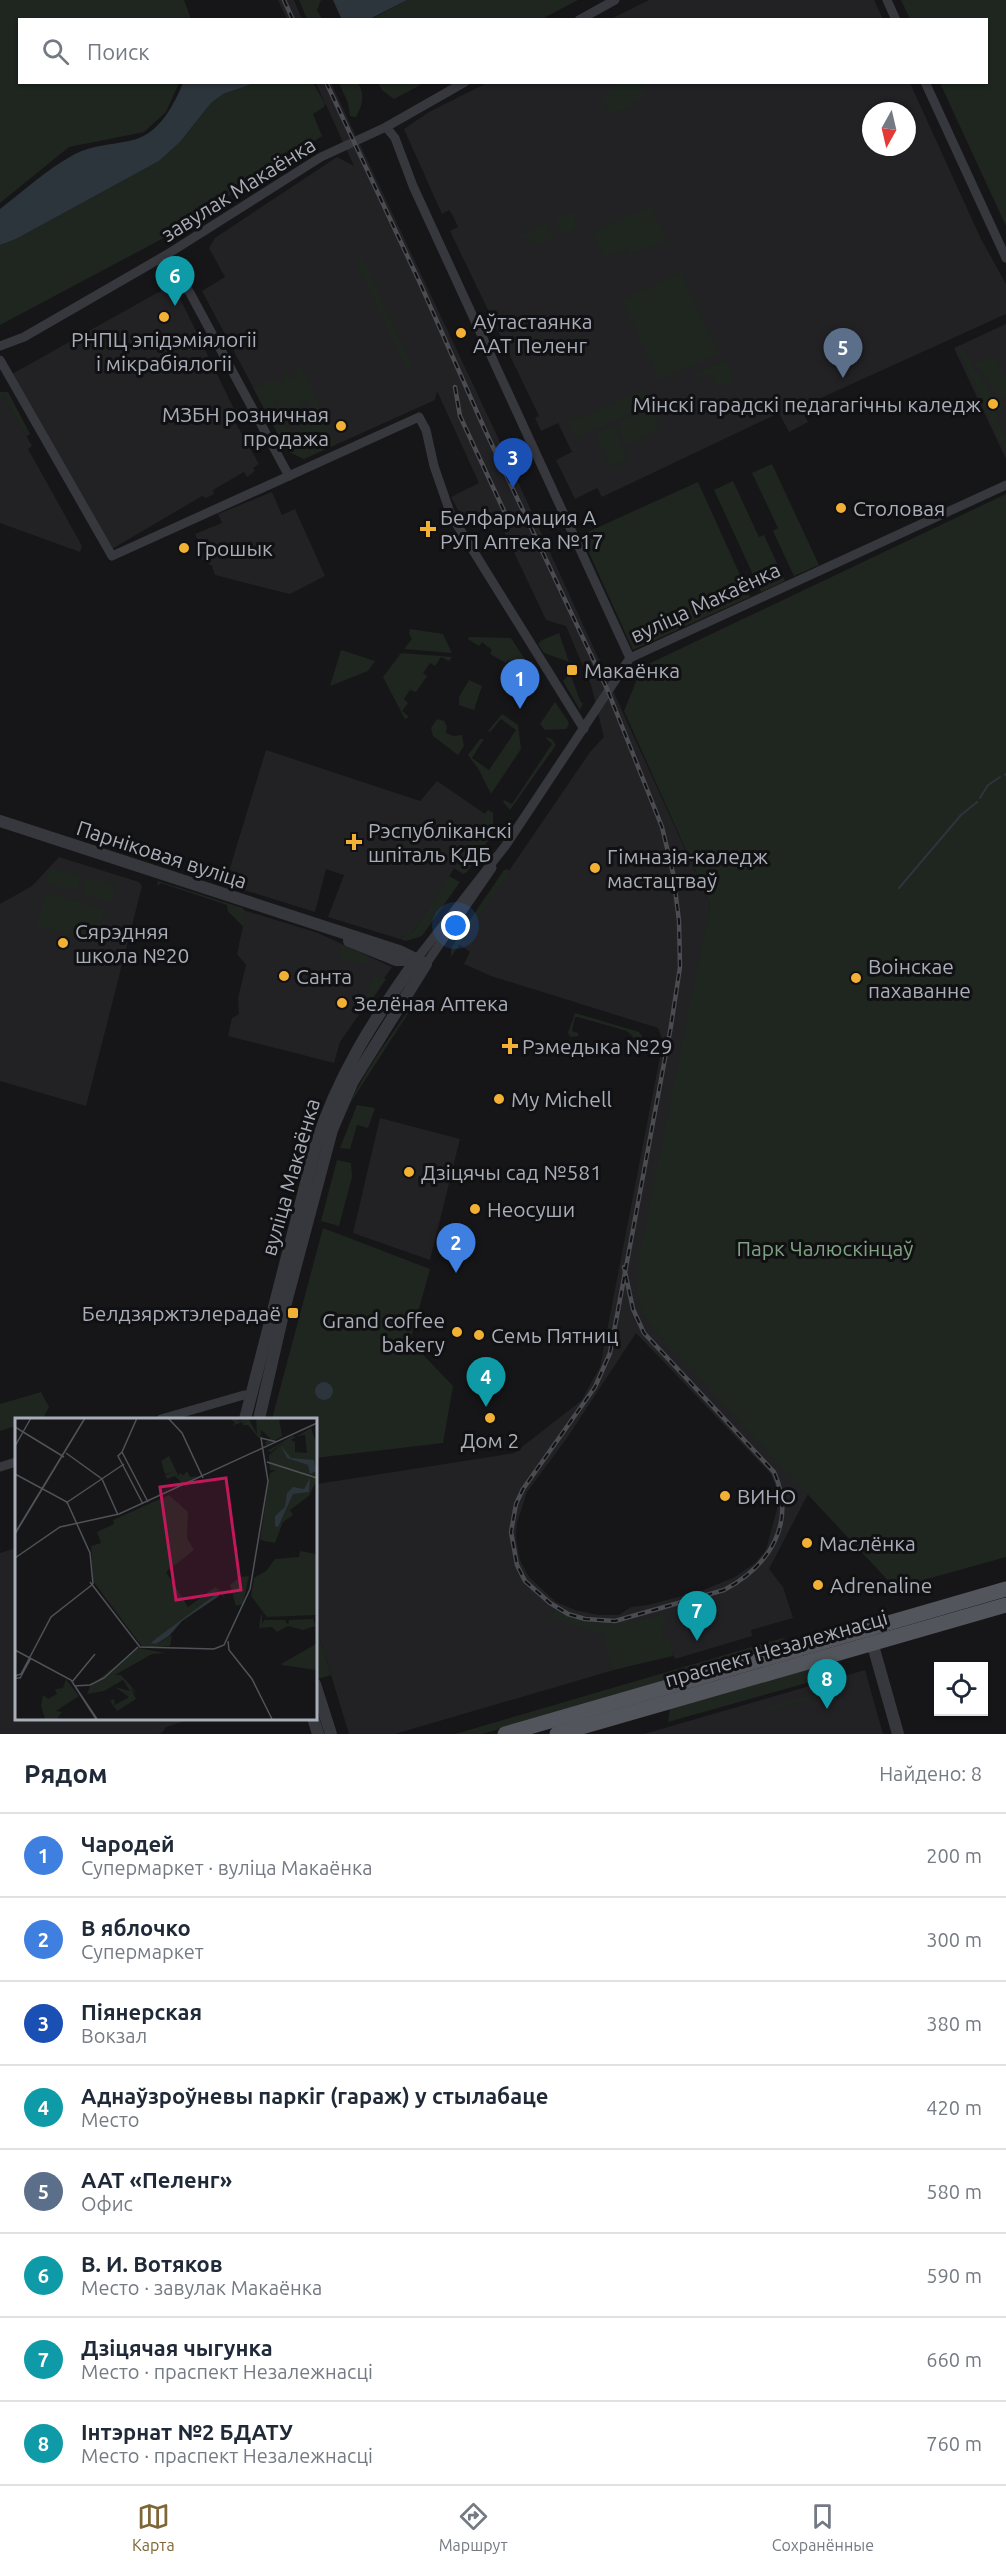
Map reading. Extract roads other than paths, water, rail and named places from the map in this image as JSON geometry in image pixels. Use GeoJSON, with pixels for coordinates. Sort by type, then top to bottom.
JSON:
{"type":"FeatureCollection","features":[{"type":"Feature","properties":{"kind":"main road","name":"праспект Незалежнасці"},"geometry":{"type":"LineString","coordinates":[[557,1734],[870,1635],[1006,1589]]}},
{"type":"Feature","properties":{"kind":"main road","name":"праспект Незалежнасці"},"geometry":{"type":"LineString","coordinates":[[505,1734],[870,1635],[1006,1605]]}},
{"type":"Feature","properties":{"kind":"street"},"geometry":{"type":"LineString","coordinates":[[583,18],[615,0]]}},
{"type":"Feature","properties":{"kind":"street"},"geometry":{"type":"LineString","coordinates":[[887,0],[895,18]]}},
{"type":"Feature","properties":{"kind":"street","name":"завулак Макаёнка"},"geometry":{"type":"LineString","coordinates":[[0,346],[24,337],[166,255],[321,157],[386,126],[461,84]]}},
{"type":"Feature","properties":{"kind":"street"},"geometry":{"type":"LineString","coordinates":[[926,84],[1006,258]]}},
{"type":"Feature","properties":{"kind":"street"},"geometry":{"type":"LineString","coordinates":[[386,126],[394,138],[413,186],[630,658]]}},
{"type":"Feature","properties":{"kind":"street"},"geometry":{"type":"LineString","coordinates":[[166,255],[190,293],[289,476]]}},
{"type":"Feature","properties":{"kind":"street"},"geometry":{"type":"LineString","coordinates":[[0,360],[112,556],[419,417],[426,430],[434,466],[451,515],[584,729]]}},
{"type":"Feature","properties":{"kind":"street","name":"вуліца Макаёнка"},"geometry":{"type":"LineString","coordinates":[[259,1418],[321,1149],[328,1109],[354,1055],[501,850],[630,658],[1006,485]]}},
{"type":"Feature","properties":{"kind":"street","name":"Парніковая вуліца"},"geometry":{"type":"LineString","coordinates":[[0,822],[399,951],[421,962]]}},
{"type":"Feature","properties":{"kind":"street","name":"вуліца Макаёнка"},"geometry":{"type":"LineString","coordinates":[[246,1418],[321,1149]]}},
{"type":"Feature","properties":{"kind":"street"},"geometry":{"type":"LineString","coordinates":[[165,1418],[244,1395],[251,1395]]}},
{"type":"Feature","properties":{"kind":"street"},"geometry":{"type":"LineString","coordinates":[[0,1467],[15,1462]]}},
{"type":"Feature","properties":{"kind":"street"},"geometry":{"type":"LineString","coordinates":[[870,1635],[898,1734]]}},
{"type":"Feature","properties":{"kind":"street"},"geometry":{"type":"LineString","coordinates":[[316,1687],[331,1734]]}},
{"type":"Feature","properties":{"kind":"street"},"geometry":{"type":"LineString","coordinates":[[313,1719],[318,1734]]}},
{"type":"Feature","properties":{"kind":"waterway"},"geometry":{"type":"LineString","coordinates":[[980,798],[988,785],[1000,777]]}},
{"type":"Feature","properties":{"kind":"waterway"},"geometry":{"type":"LineString","coordinates":[[899,888],[961,815],[977,802]]}},
{"type":"Feature","properties":{"kind":"railway"},"geometry":{"type":"LineString","coordinates":[[284,0],[292,18]]}},
{"type":"Feature","properties":{"kind":"railway"},"geometry":{"type":"LineString","coordinates":[[327,84],[420,283],[485,430],[608,691],[662,827],[673,873],[679,921],[680,967],[625,1272]]}},
{"type":"Feature","properties":{"kind":"railway"},"geometry":{"type":"LineString","coordinates":[[455,387],[460,416],[505,513]]}},
{"type":"Feature","properties":{"kind":"railway"},"geometry":{"type":"LineString","coordinates":[[624,1267],[625,1272]]}},
{"type":"Feature","properties":{"kind":"railway"},"geometry":{"type":"LineString","coordinates":[[625,1272],[633,1309],[644,1333],[774,1472],[780,1491],[782,1509],[780,1526],[766,1556],[754,1569],[724,1590],[615,1621],[585,1619],[568,1614],[550,1603],[525,1581],[517,1565],[511,1532],[516,1504],[523,1489],[595,1387],[610,1353],[625,1272]]}},
{"type":"Feature","properties":{"kind":"place","name":"В. И. Вотяков"},"geometry":{"type":"Point","coordinates":[175,306]}},
{"type":"Feature","properties":{"kind":"place","name":"РНПЦ эпідэміялогіі і мікрабіялогіі"},"geometry":{"type":"Point","coordinates":[164,317]}},
{"type":"Feature","properties":{"kind":"place","name":"Аўтастаянка ААТ Пеленг"},"geometry":{"type":"Point","coordinates":[461,333]}},
{"type":"Feature","properties":{"kind":"place","name":"ААТ «Пеленг»"},"geometry":{"type":"Point","coordinates":[843,378]}},
{"type":"Feature","properties":{"kind":"place","name":"Мінскі гарадскі педагагічны каледж"},"geometry":{"type":"Point","coordinates":[993,404]}},
{"type":"Feature","properties":{"kind":"place","name":"МЗБН розничная продажа"},"geometry":{"type":"Point","coordinates":[341,426]}},
{"type":"Feature","properties":{"kind":"place","name":"Піянерская"},"geometry":{"type":"Point","coordinates":[513,488]}},
{"type":"Feature","properties":{"kind":"place","name":"Столовая"},"geometry":{"type":"Point","coordinates":[841,508]}},
{"type":"Feature","properties":{"kind":"place","name":"Белфармация А РУП Аптека №17"},"geometry":{"type":"Point","coordinates":[428,529]}},
{"type":"Feature","properties":{"kind":"place","name":"Грошык"},"geometry":{"type":"Point","coordinates":[184,548]}},
{"type":"Feature","properties":{"kind":"place","name":"Макаёнка"},"geometry":{"type":"Point","coordinates":[572,670]}},
{"type":"Feature","properties":{"kind":"place","name":"Чародей"},"geometry":{"type":"Point","coordinates":[520,709]}},
{"type":"Feature","properties":{"kind":"place","name":"Рэспубліканскі шпіталь КДБ"},"geometry":{"type":"Point","coordinates":[354,842]}},
{"type":"Feature","properties":{"kind":"place","name":"Гімназія-каледж мастацтваў"},"geometry":{"type":"Point","coordinates":[595,868]}},
{"type":"Feature","properties":{"kind":"place","name":"Сярэдняя школа №20"},"geometry":{"type":"Point","coordinates":[63,943]}},
{"type":"Feature","properties":{"kind":"place","name":"Санта"},"geometry":{"type":"Point","coordinates":[284,976]}},
{"type":"Feature","properties":{"kind":"place","name":"Воінскае пахаванне"},"geometry":{"type":"Point","coordinates":[856,978]}},
{"type":"Feature","properties":{"kind":"place","name":"Зелёная Аптека"},"geometry":{"type":"Point","coordinates":[342,1003]}},
{"type":"Feature","properties":{"kind":"place","name":"Рэмедыка №29"},"geometry":{"type":"Point","coordinates":[510,1046]}},
{"type":"Feature","properties":{"kind":"place","name":"My Michell"},"geometry":{"type":"Point","coordinates":[499,1099]}},
{"type":"Feature","properties":{"kind":"place","name":"Дзіцячы сад №581"},"geometry":{"type":"Point","coordinates":[409,1172]}},
{"type":"Feature","properties":{"kind":"place","name":"Неосуши"},"geometry":{"type":"Point","coordinates":[475,1209]}},
{"type":"Feature","properties":{"kind":"place","name":"В яблочко"},"geometry":{"type":"Point","coordinates":[456,1273]}},
{"type":"Feature","properties":{"kind":"place","name":"Белдзяржтэлерадаё"},"geometry":{"type":"Point","coordinates":[293,1313]}},
{"type":"Feature","properties":{"kind":"place","name":"Grand coffee bakery"},"geometry":{"type":"Point","coordinates":[457,1332]}},
{"type":"Feature","properties":{"kind":"place","name":"Семь Пятниц"},"geometry":{"type":"Point","coordinates":[479,1335]}},
{"type":"Feature","properties":{"kind":"place","name":"Аднаўзроўневы паркіг (гараж) у стылабаце"},"geometry":{"type":"Point","coordinates":[486,1407]}},
{"type":"Feature","properties":{"kind":"place","name":"Дом 2"},"geometry":{"type":"Point","coordinates":[490,1418]}},
{"type":"Feature","properties":{"kind":"place","name":"ВИНО"},"geometry":{"type":"Point","coordinates":[725,1496]}},
{"type":"Feature","properties":{"kind":"place","name":"Маслёнка"},"geometry":{"type":"Point","coordinates":[807,1543]}},
{"type":"Feature","properties":{"kind":"place","name":"Adrenaline"},"geometry":{"type":"Point","coordinates":[818,1585]}},
{"type":"Feature","properties":{"kind":"place","name":"Дзіцячая чыгунка"},"geometry":{"type":"Point","coordinates":[697,1641]}},
{"type":"Feature","properties":{"kind":"place","name":"Інтэрнат №2 БДАТУ"},"geometry":{"type":"Point","coordinates":[827,1709]}},
{"type":"Feature","properties":{"kind":"park label","name":"Парк Чалюскінцаў"},"geometry":{"type":"Point","coordinates":[825,1248]}}]}
